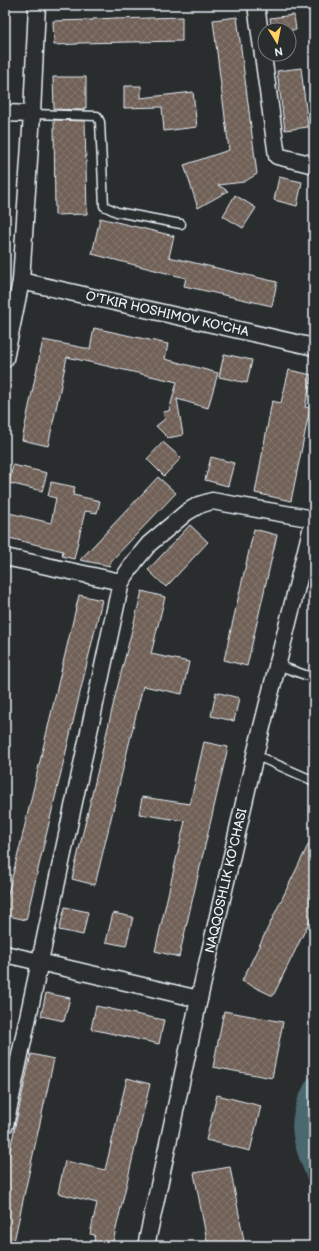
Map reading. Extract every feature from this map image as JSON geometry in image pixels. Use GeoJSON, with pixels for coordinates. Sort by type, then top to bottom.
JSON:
{"type":"FeatureCollection","features":[{"type":"Feature","properties":{"kind":"street"},"geometry":{"type":"LineString","coordinates":[[5,359],[21,281],[32,114],[37,5]]}},
{"type":"Feature","properties":{"kind":"street"},"geometry":{"type":"LineString","coordinates":[[256,5],[277,156],[314,165]]}},
{"type":"Feature","properties":{"kind":"street"},"geometry":{"type":"LineString","coordinates":[[5,113],[32,114]]}},
{"type":"Feature","properties":{"kind":"street","name":"O'TKIR HOSHIMOV KO'CHA"},"geometry":{"type":"LineString","coordinates":[[21,281],[314,347]]}},
{"type":"Feature","properties":{"kind":"street"},"geometry":{"type":"LineString","coordinates":[[5,1122],[121,582],[148,544],[187,512],[199,505],[212,501],[314,518]]}},
{"type":"Feature","properties":{"kind":"street","name":"NAQQOSHLIK KO'CHASI"},"geometry":{"type":"LineString","coordinates":[[146,1246],[199,999],[255,755],[277,665],[312,538],[314,518]]}},
{"type":"Feature","properties":{"kind":"street"},"geometry":{"type":"LineString","coordinates":[[5,557],[121,582]]}},
{"type":"Feature","properties":{"kind":"street"},"geometry":{"type":"LineString","coordinates":[[5,954],[199,999]]}},
{"type":"Feature","properties":{"kind":"lane"},"geometry":{"type":"LineString","coordinates":[[32,114],[97,116],[100,122],[104,206],[117,212],[181,224]]}},
{"type":"Feature","properties":{"kind":"lane"},"geometry":{"type":"LineString","coordinates":[[277,665],[314,678]]}},
{"type":"Feature","properties":{"kind":"lane"},"geometry":{"type":"LineString","coordinates":[[255,755],[314,781]]}},
{"type":"Feature","properties":{"kind":"building"},"geometry":{"type":"Polygon","coordinates":[[[294,15],[295,22],[271,22],[270,18],[294,15]]]}},
{"type":"Feature","properties":{"kind":"building"},"geometry":{"type":"Polygon","coordinates":[[[182,17],[182,41],[78,43],[54,45],[53,21],[182,17]]]}},
{"type":"Feature","properties":{"kind":"building"},"geometry":{"type":"Polygon","coordinates":[[[237,17],[257,174],[244,182],[218,185],[228,191],[198,208],[184,165],[229,150],[213,20],[237,17]]]}},
{"type":"Feature","properties":{"kind":"building"},"geometry":{"type":"Polygon","coordinates":[[[301,68],[308,127],[285,130],[277,71],[301,68]]]}},
{"type":"Feature","properties":{"kind":"building"},"geometry":{"type":"Polygon","coordinates":[[[53,77],[86,77],[86,108],[84,108],[84,110],[54,109],[53,77]]]}},
{"type":"Feature","properties":{"kind":"building"},"geometry":{"type":"Polygon","coordinates":[[[124,86],[141,86],[141,98],[193,92],[197,127],[164,131],[162,107],[124,108],[124,86]]]}},
{"type":"Feature","properties":{"kind":"building"},"geometry":{"type":"Polygon","coordinates":[[[54,120],[85,121],[87,214],[55,215],[54,120]]]}},
{"type":"Feature","properties":{"kind":"building"},"geometry":{"type":"Polygon","coordinates":[[[279,177],[302,182],[297,206],[274,200],[279,177]]]}},
{"type":"Feature","properties":{"kind":"building"},"geometry":{"type":"Polygon","coordinates":[[[235,195],[256,208],[243,228],[223,216],[235,195]]]}},
{"type":"Feature","properties":{"kind":"building"},"geometry":{"type":"Polygon","coordinates":[[[100,218],[174,236],[169,257],[277,282],[272,306],[184,286],[186,278],[92,254],[100,218]]]}},
{"type":"Feature","properties":{"kind":"building"},"geometry":{"type":"Polygon","coordinates":[[[94,328],[168,344],[165,359],[218,373],[208,408],[177,399],[183,435],[168,438],[156,426],[165,419],[163,412],[169,411],[177,382],[67,357],[48,446],[22,440],[43,340],[90,349],[94,328]]]}},
{"type":"Feature","properties":{"kind":"building"},"geometry":{"type":"Polygon","coordinates":[[[224,354],[252,360],[247,383],[219,377],[224,354]]]}},
{"type":"Feature","properties":{"kind":"building"},"geometry":{"type":"Polygon","coordinates":[[[289,370],[312,375],[305,407],[310,408],[291,501],[255,493],[272,401],[281,403],[289,370]]]}},
{"type":"Feature","properties":{"kind":"building"},"geometry":{"type":"Polygon","coordinates":[[[163,442],[181,458],[164,476],[147,459],[163,442]]]}},
{"type":"Feature","properties":{"kind":"building"},"geometry":{"type":"Polygon","coordinates":[[[211,457],[234,463],[228,486],[205,480],[211,457]]]}},
{"type":"Feature","properties":{"kind":"building"},"geometry":{"type":"Polygon","coordinates":[[[13,465],[47,473],[42,491],[9,483],[13,465]]]}},
{"type":"Feature","properties":{"kind":"building"},"geometry":{"type":"Polygon","coordinates":[[[158,477],[176,493],[111,561],[110,566],[80,560],[158,477]]]}},
{"type":"Feature","properties":{"kind":"building"},"geometry":{"type":"Polygon","coordinates":[[[51,482],[75,487],[73,495],[100,501],[97,513],[85,511],[74,559],[62,556],[63,551],[5,537],[5,512],[51,523],[56,498],[48,496],[51,482]]]}},
{"type":"Feature","properties":{"kind":"building"},"geometry":{"type":"Polygon","coordinates":[[[190,525],[208,542],[166,587],[148,570],[190,525]]]}},
{"type":"Feature","properties":{"kind":"building"},"geometry":{"type":"Polygon","coordinates":[[[254,529],[277,535],[247,666],[224,660],[254,529]]]}},
{"type":"Feature","properties":{"kind":"building"},"geometry":{"type":"Polygon","coordinates":[[[142,591],[165,597],[151,654],[189,662],[182,694],[143,686],[95,885],[72,879],[142,591]]]}},
{"type":"Feature","properties":{"kind":"building"},"geometry":{"type":"Polygon","coordinates":[[[79,595],[102,600],[26,920],[5,915],[5,905],[79,595]]]}},
{"type":"Feature","properties":{"kind":"building"},"geometry":{"type":"Polygon","coordinates":[[[216,692],[239,698],[234,721],[211,716],[216,692]]]}},
{"type":"Feature","properties":{"kind":"building"},"geometry":{"type":"Polygon","coordinates":[[[204,742],[228,747],[179,957],[155,951],[185,821],[139,814],[142,797],[190,804],[204,742]]]}},
{"type":"Feature","properties":{"kind":"building"},"geometry":{"type":"Polygon","coordinates":[[[314,833],[314,912],[273,996],[242,981],[314,833]]]}},
{"type":"Feature","properties":{"kind":"building"},"geometry":{"type":"Polygon","coordinates":[[[65,907],[88,912],[83,935],[59,930],[65,907]]]}},
{"type":"Feature","properties":{"kind":"building"},"geometry":{"type":"Polygon","coordinates":[[[113,913],[133,917],[126,946],[106,942],[113,913]]]}},
{"type":"Feature","properties":{"kind":"building"},"geometry":{"type":"Polygon","coordinates":[[[46,993],[70,998],[64,1021],[41,1016],[46,993]]]}},
{"type":"Feature","properties":{"kind":"building"},"geometry":{"type":"Polygon","coordinates":[[[96,1006],[164,1020],[159,1044],[91,1029],[96,1006]]]}},
{"type":"Feature","properties":{"kind":"building"},"geometry":{"type":"Polygon","coordinates":[[[224,1011],[283,1022],[272,1078],[213,1067],[224,1011]]]}},
{"type":"Feature","properties":{"kind":"building"},"geometry":{"type":"Polygon","coordinates":[[[31,1054],[54,1059],[13,1246],[5,1246],[5,1172],[31,1054]]]}},
{"type":"Feature","properties":{"kind":"building"},"geometry":{"type":"Polygon","coordinates":[[[127,1078],[150,1084],[112,1246],[93,1246],[95,1235],[90,1234],[97,1203],[58,1193],[65,1161],[105,1170],[127,1078]]]}},
{"type":"Feature","properties":{"kind":"building"},"geometry":{"type":"Polygon","coordinates":[[[217,1095],[261,1106],[250,1151],[206,1140],[217,1095]]]}},
{"type":"Feature","properties":{"kind":"building"},"geometry":{"type":"Polygon","coordinates":[[[230,1167],[245,1246],[208,1246],[194,1173],[230,1167]]]}},
{"type":"Feature","properties":{"kind":"waterway"},"geometry":{"type":"LineString","coordinates":[[314,1085],[307,1098],[301,1120],[302,1139],[314,1174]]}}]}
